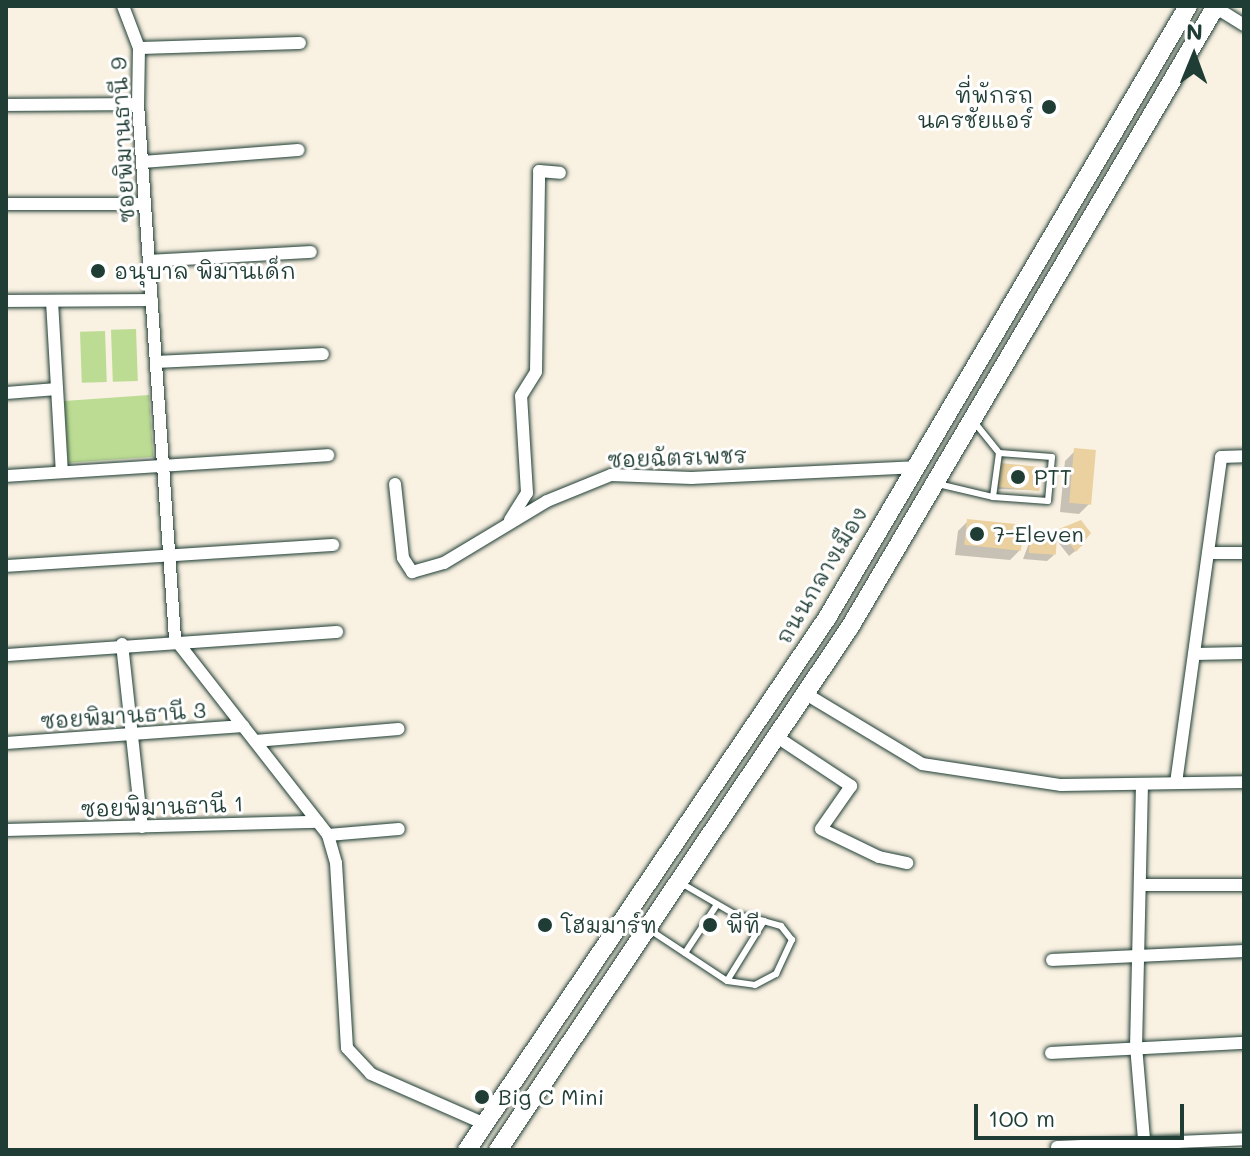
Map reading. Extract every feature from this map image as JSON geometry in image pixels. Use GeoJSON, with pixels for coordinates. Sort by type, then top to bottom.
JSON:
{"type":"FeatureCollection","features":[{"type":"Feature","properties":{"kind":"main road","name":"ถนนกลางเมือง"},"geometry":{"type":"LineString","coordinates":[[467,1150],[629,915],[827,618],[913,467],[1188,6]]}},
{"type":"Feature","properties":{"kind":"main road"},"geometry":{"type":"LineString","coordinates":[[498,1150],[650,930],[806,694],[937,484],[1215,6]]}},
{"type":"Feature","properties":{"kind":"main road"},"geometry":{"type":"LineString","coordinates":[[629,915],[650,930]]}},
{"type":"Feature","properties":{"kind":"street","name":"ซอยพิมานธานี 9"},"geometry":{"type":"LineString","coordinates":[[123,6],[139,48],[138,104],[175,639]]}},
{"type":"Feature","properties":{"kind":"street"},"geometry":{"type":"LineString","coordinates":[[1215,6],[1244,25]]}},
{"type":"Feature","properties":{"kind":"street"},"geometry":{"type":"LineString","coordinates":[[139,48],[300,43]]}},
{"type":"Feature","properties":{"kind":"street"},"geometry":{"type":"LineString","coordinates":[[6,105],[138,104]]}},
{"type":"Feature","properties":{"kind":"street"},"geometry":{"type":"LineString","coordinates":[[142,162],[299,150]]}},
{"type":"Feature","properties":{"kind":"street"},"geometry":{"type":"LineString","coordinates":[[509,522],[527,493],[521,396],[536,372],[539,171],[560,173]]}},
{"type":"Feature","properties":{"kind":"street"},"geometry":{"type":"LineString","coordinates":[[6,204],[145,204]]}},
{"type":"Feature","properties":{"kind":"street"},"geometry":{"type":"LineString","coordinates":[[149,261],[311,252]]}},
{"type":"Feature","properties":{"kind":"street"},"geometry":{"type":"LineString","coordinates":[[6,301],[152,300]]}},
{"type":"Feature","properties":{"kind":"street"},"geometry":{"type":"LineString","coordinates":[[52,301],[62,472]]}},
{"type":"Feature","properties":{"kind":"street"},"geometry":{"type":"LineString","coordinates":[[156,362],[323,354]]}},
{"type":"Feature","properties":{"kind":"street"},"geometry":{"type":"LineString","coordinates":[[6,393],[57,389]]}},
{"type":"Feature","properties":{"kind":"street"},"geometry":{"type":"LineString","coordinates":[[6,476],[328,455]]}},
{"type":"Feature","properties":{"kind":"street"},"geometry":{"type":"LineString","coordinates":[[1176,783],[1221,457],[1244,456]]}},
{"type":"Feature","properties":{"kind":"street","name":"ซอยฉัตรเพชร"},"geometry":{"type":"LineString","coordinates":[[395,484],[403,558],[412,572],[455,557],[509,522],[577,485],[611,475],[692,478],[913,467]]}},
{"type":"Feature","properties":{"kind":"street"},"geometry":{"type":"LineString","coordinates":[[6,566],[333,545]]}},
{"type":"Feature","properties":{"kind":"street"},"geometry":{"type":"LineString","coordinates":[[1208,553],[1244,553]]}},
{"type":"Feature","properties":{"kind":"street"},"geometry":{"type":"LineString","coordinates":[[6,655],[175,639],[337,632]]}},
{"type":"Feature","properties":{"kind":"street"},"geometry":{"type":"LineString","coordinates":[[175,639],[328,835],[336,863],[347,1048],[371,1074],[485,1124]]}},
{"type":"Feature","properties":{"kind":"street"},"geometry":{"type":"LineString","coordinates":[[122,644],[142,827]]}},
{"type":"Feature","properties":{"kind":"street"},"geometry":{"type":"LineString","coordinates":[[1194,654],[1244,653]]}},
{"type":"Feature","properties":{"kind":"street"},"geometry":{"type":"LineString","coordinates":[[806,694],[922,764],[1061,785],[1244,782]]}},
{"type":"Feature","properties":{"kind":"street","name":"ซอยพิมานธานี 3"},"geometry":{"type":"LineString","coordinates":[[6,743],[243,726]]}},
{"type":"Feature","properties":{"kind":"street"},"geometry":{"type":"LineString","coordinates":[[255,741],[398,729]]}},
{"type":"Feature","properties":{"kind":"street"},"geometry":{"type":"LineString","coordinates":[[777,737],[851,786],[821,829],[879,857],[907,863]]}},
{"type":"Feature","properties":{"kind":"street"},"geometry":{"type":"LineString","coordinates":[[1142,784],[1143,885],[1136,1046],[1144,1145]]}},
{"type":"Feature","properties":{"kind":"street","name":"ซอยพิมานธานี 1"},"geometry":{"type":"LineString","coordinates":[[6,830],[318,822]]}},
{"type":"Feature","properties":{"kind":"street"},"geometry":{"type":"LineString","coordinates":[[328,835],[399,829]]}},
{"type":"Feature","properties":{"kind":"street"},"geometry":{"type":"LineString","coordinates":[[1143,885],[1244,885]]}},
{"type":"Feature","properties":{"kind":"street"},"geometry":{"type":"LineString","coordinates":[[1052,960],[1244,951]]}},
{"type":"Feature","properties":{"kind":"street"},"geometry":{"type":"LineString","coordinates":[[1051,1053],[1136,1046],[1244,1043]]}},
{"type":"Feature","properties":{"kind":"street"},"geometry":{"type":"LineString","coordinates":[[1057,1147],[1244,1139]]}},
{"type":"Feature","properties":{"kind":"lane"},"geometry":{"type":"LineString","coordinates":[[973,420],[999,453],[993,497]]}},
{"type":"Feature","properties":{"kind":"lane"},"geometry":{"type":"LineString","coordinates":[[937,484],[993,497],[1048,501],[1052,457],[999,453]]}},
{"type":"Feature","properties":{"kind":"lane"},"geometry":{"type":"LineString","coordinates":[[650,930],[727,981],[763,984],[783,963],[791,935],[764,921],[716,906],[681,883]]}},
{"type":"Feature","properties":{"kind":"lane"},"geometry":{"type":"LineString","coordinates":[[685,953],[716,906]]}},
{"type":"Feature","properties":{"kind":"lane"},"geometry":{"type":"LineString","coordinates":[[727,981],[764,921]]}},
{"type":"Feature","properties":{"kind":"green space"},"geometry":{"type":"Polygon","coordinates":[[[136,329],[138,381],[113,382],[111,330],[136,329]]]}},
{"type":"Feature","properties":{"kind":"green space"},"geometry":{"type":"Polygon","coordinates":[[[105,331],[107,382],[82,383],[80,332],[105,331]]]}},
{"type":"Feature","properties":{"kind":"green space"},"geometry":{"type":"Polygon","coordinates":[[[149,395],[153,457],[69,463],[64,401],[149,395]]]}},
{"type":"Feature","properties":{"kind":"building"},"geometry":{"type":"Polygon","coordinates":[[[1074,448],[1096,450],[1091,505],[1069,503],[1074,448]]]}},
{"type":"Feature","properties":{"kind":"building"},"geometry":{"type":"Polygon","coordinates":[[[1001,463],[1042,467],[1039,491],[998,487],[1001,463]]]}},
{"type":"Feature","properties":{"kind":"building"},"geometry":{"type":"Polygon","coordinates":[[[967,519],[1024,525],[1021,551],[964,545],[967,519]]]}},
{"type":"Feature","properties":{"kind":"building"},"geometry":{"type":"Polygon","coordinates":[[[1081,520],[1091,533],[1076,552],[1059,529],[1081,520]]]}},
{"type":"Feature","properties":{"kind":"building"},"geometry":{"type":"Polygon","coordinates":[[[1030,536],[1057,538],[1056,555],[1029,553],[1030,536]]]}},
{"type":"Feature","properties":{"kind":"place","name":"ที่พักรถ นครชัยแอร์"},"geometry":{"type":"Point","coordinates":[1049,107]}},
{"type":"Feature","properties":{"kind":"place","name":"อนุบาล พิมานเด็ก"},"geometry":{"type":"Point","coordinates":[98,271]}},
{"type":"Feature","properties":{"kind":"place","name":"PTT"},"geometry":{"type":"Point","coordinates":[1018,477]}},
{"type":"Feature","properties":{"kind":"place","name":"7-Eleven"},"geometry":{"type":"Point","coordinates":[977,534]}},
{"type":"Feature","properties":{"kind":"place","name":"โฮมมาร์ท"},"geometry":{"type":"Point","coordinates":[545,925]}},
{"type":"Feature","properties":{"kind":"place","name":"พีที"},"geometry":{"type":"Point","coordinates":[710,925]}},
{"type":"Feature","properties":{"kind":"place","name":"Big C Mini"},"geometry":{"type":"Point","coordinates":[482,1097]}}]}
